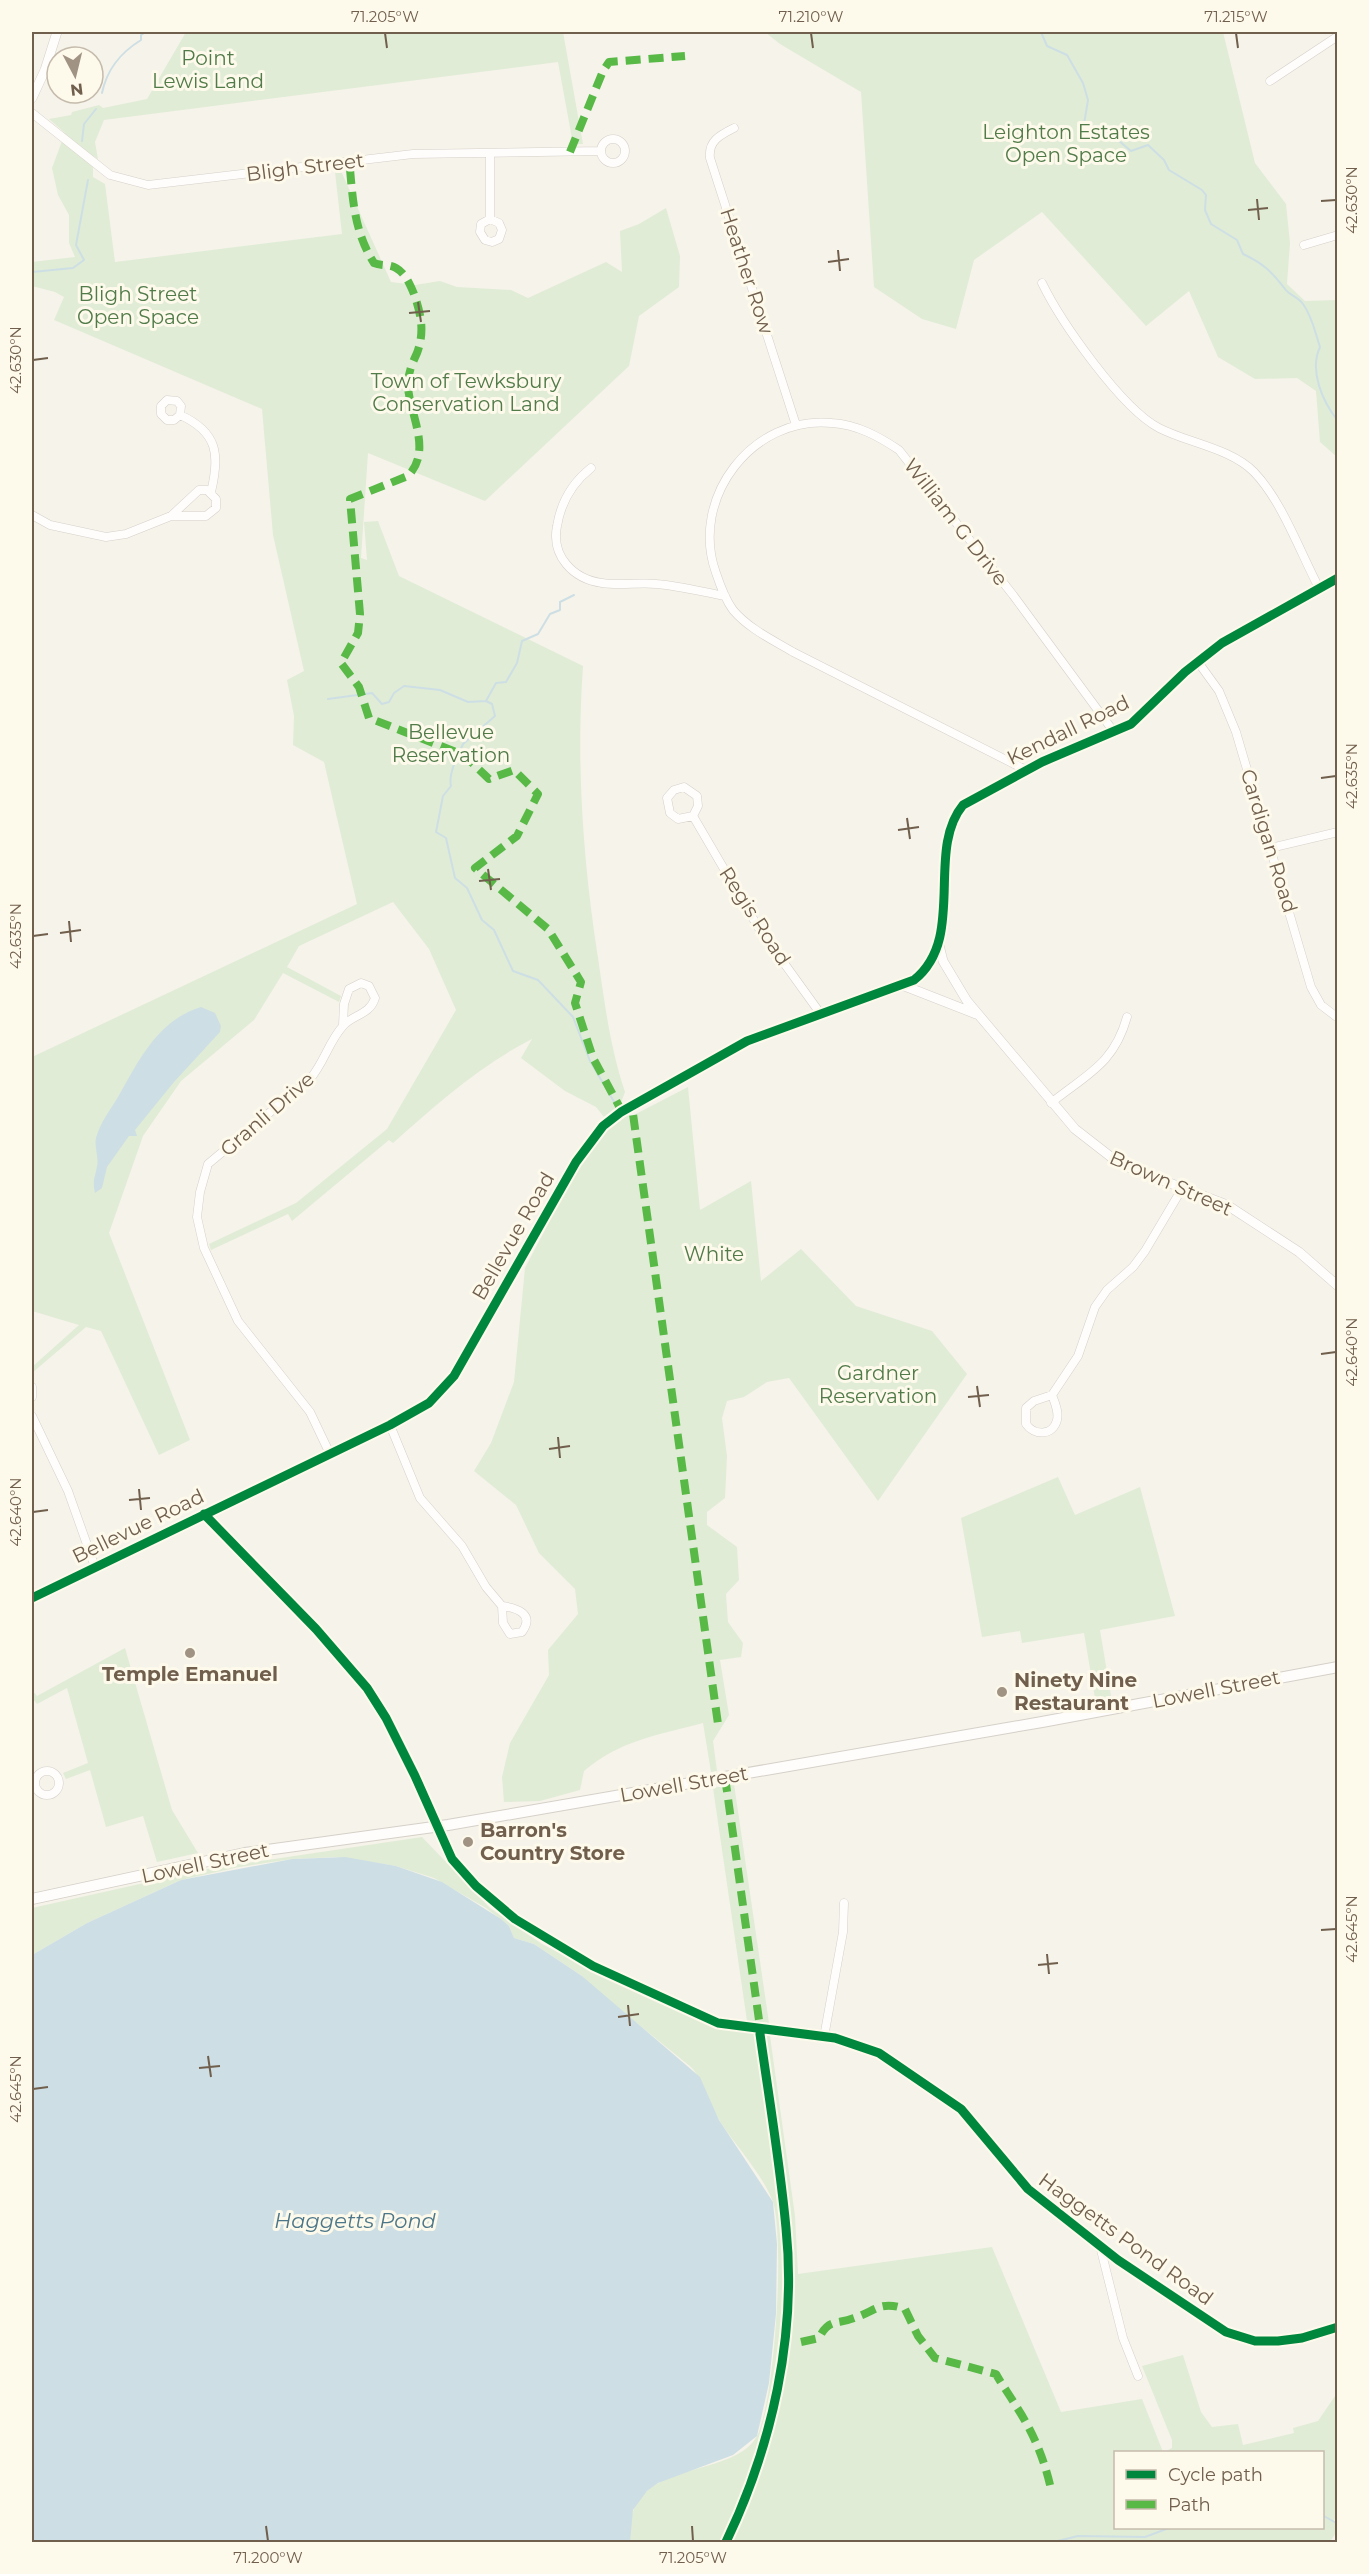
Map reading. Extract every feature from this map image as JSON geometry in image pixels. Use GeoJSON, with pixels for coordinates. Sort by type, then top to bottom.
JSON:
{"type":"FeatureCollection","features":[{"type":"Feature","properties":{"kind":"main road","name":"Lowell Street"},"geometry":{"type":"LineString","coordinates":[[32,1899],[245,1853],[438,1826],[1000,1729],[1338,1667]]}},
{"type":"Feature","properties":{"kind":"street"},"geometry":{"type":"LineString","coordinates":[[32,98],[45,70],[57,32]]}},
{"type":"Feature","properties":{"kind":"street"},"geometry":{"type":"LineString","coordinates":[[1270,81],[1338,36]]}},
{"type":"Feature","properties":{"kind":"street","name":"Bligh Street"},"geometry":{"type":"LineString","coordinates":[[32,113],[102,170],[122,180],[148,185],[390,157],[601,151]]}},
{"type":"Feature","properties":{"kind":"street","name":"Heather Row"},"geometry":{"type":"LineString","coordinates":[[734,128],[718,136],[712,144],[710,158],[796,425]]}},
{"type":"Feature","properties":{"kind":"street"},"geometry":{"type":"LineString","coordinates":[[490,153],[490,219]]}},
{"type":"Feature","properties":{"kind":"street"},"geometry":{"type":"LineString","coordinates":[[1304,245],[1338,235]]}},
{"type":"Feature","properties":{"kind":"street"},"geometry":{"type":"LineString","coordinates":[[1042,283],[1072,334],[1140,414],[1161,429],[1232,457],[1253,471],[1271,494],[1319,588]]}},
{"type":"Feature","properties":{"kind":"street"},"geometry":{"type":"LineString","coordinates":[[180,415],[204,430],[214,449],[216,471],[211,492]]}},
{"type":"Feature","properties":{"kind":"street","name":"William G Drive"},"geometry":{"type":"LineString","coordinates":[[1026,770],[765,636],[733,609],[725,596],[712,563],[709,530],[714,505],[722,485],[742,456],[778,432],[796,425],[831,423],[856,427],[877,436],[899,450],[991,567],[1114,732]]}},
{"type":"Feature","properties":{"kind":"street"},"geometry":{"type":"LineString","coordinates":[[591,468],[574,481],[557,525],[555,539],[559,555],[565,565],[585,579],[601,583],[660,584],[725,596]]}},
{"type":"Feature","properties":{"kind":"street"},"geometry":{"type":"LineString","coordinates":[[32,515],[50,525],[106,537],[126,534],[171,516],[210,514],[217,503],[211,492],[203,489],[194,492],[171,516]]}},
{"type":"Feature","properties":{"kind":"street","name":"Kendall Road"},"geometry":{"type":"LineString","coordinates":[[948,844],[956,813],[963,805],[1026,770],[1137,720],[1198,662],[1222,643],[1338,578]]}},
{"type":"Feature","properties":{"kind":"street","name":"Cardigan Road"},"geometry":{"type":"LineString","coordinates":[[1198,662],[1227,706],[1311,987],[1321,1005],[1338,1018]]}},
{"type":"Feature","properties":{"kind":"street","name":"Regis Road"},"geometry":{"type":"LineString","coordinates":[[684,788],[694,792],[699,801],[693,816],[678,819],[670,813],[667,803],[670,794],[684,788]]}},
{"type":"Feature","properties":{"kind":"street","name":"Regis Road"},"geometry":{"type":"LineString","coordinates":[[693,816],[758,927],[820,1013]]}},
{"type":"Feature","properties":{"kind":"street"},"geometry":{"type":"LineString","coordinates":[[1270,848],[1338,832]]}},
{"type":"Feature","properties":{"kind":"street","name":"Bellevue Road"},"geometry":{"type":"LineString","coordinates":[[32,1598],[390,1425],[429,1403],[454,1376],[576,1162],[603,1125],[621,1112],[747,1041],[902,985],[921,974],[939,945],[948,844]]}},
{"type":"Feature","properties":{"kind":"street","name":"Brown Street"},"geometry":{"type":"LineString","coordinates":[[939,945],[943,961],[952,978],[979,1015],[1075,1129],[1120,1164],[1219,1200],[1299,1252],[1338,1286]]}},
{"type":"Feature","properties":{"kind":"street","name":"Granli Drive"},"geometry":{"type":"LineString","coordinates":[[330,1454],[310,1412],[238,1321],[204,1248],[197,1217],[200,1192],[208,1164],[302,1088],[319,1069],[343,1025],[344,1004],[349,989],[361,983],[369,986],[375,998],[371,1006],[343,1025]]}},
{"type":"Feature","properties":{"kind":"street"},"geometry":{"type":"LineString","coordinates":[[902,985],[979,1015]]}},
{"type":"Feature","properties":{"kind":"street"},"geometry":{"type":"LineString","coordinates":[[1051,1102],[1109,1057],[1119,1042],[1127,1017]]}},
{"type":"Feature","properties":{"kind":"street"},"geometry":{"type":"LineString","coordinates":[[1052,1395],[1057,1410],[1057,1422],[1045,1433],[1034,1431],[1026,1424],[1026,1408],[1034,1401],[1052,1395],[1078,1356],[1095,1307],[1107,1290],[1132,1267],[1145,1251],[1183,1187]]}},
{"type":"Feature","properties":{"kind":"street"},"geometry":{"type":"LineString","coordinates":[[32,1387],[32,1397]]}},
{"type":"Feature","properties":{"kind":"street"},"geometry":{"type":"LineString","coordinates":[[32,1416],[68,1491],[95,1567]]}},
{"type":"Feature","properties":{"kind":"street"},"geometry":{"type":"LineString","coordinates":[[390,1425],[420,1498],[462,1546],[486,1587],[502,1606]]}},
{"type":"Feature","properties":{"kind":"street","name":"Haggetts Pond Road"},"geometry":{"type":"LineString","coordinates":[[204,1514],[316,1629],[367,1688],[386,1718],[452,1859],[497,1906],[535,1933],[593,1966],[718,2022],[824,2037],[861,2045],[879,2053],[952,2102],[981,2132],[1022,2184],[1100,2246],[1215,2326],[1243,2339],[1266,2342],[1291,2340],[1338,2328]]}},
{"type":"Feature","properties":{"kind":"street"},"geometry":{"type":"LineString","coordinates":[[824,2037],[843,1932],[844,1903]]}},
{"type":"Feature","properties":{"kind":"street"},"geometry":{"type":"LineString","coordinates":[[1100,2246],[1123,2338],[1138,2376]]}},
{"type":"Feature","properties":{"kind":"green space"},"geometry":{"type":"Polygon","coordinates":[[[186,32],[563,32],[583,144],[573,144],[558,62],[104,120],[95,142],[98,159],[93,156],[93,177],[105,184],[115,262],[342,234],[335,172],[341,171],[391,282],[415,285],[440,281],[457,287],[511,290],[528,298],[606,262],[622,272],[620,231],[639,224],[666,208],[680,256],[679,287],[639,316],[629,366],[485,501],[368,453],[361,558],[367,560],[364,522],[378,521],[399,576],[583,666],[580,739],[585,849],[606,1009],[615,1059],[625,1092],[620,1105],[604,1117],[596,1107],[565,1091],[521,1058],[532,1039],[494,1061],[459,1086],[393,1143],[389,1140],[292,1221],[288,1214],[211,1250],[209,1244],[296,1203],[387,1129],[456,1010],[429,949],[393,902],[299,946],[287,967],[341,996],[339,1002],[283,973],[254,1020],[181,1081],[143,1136],[109,1233],[190,1440],[159,1455],[101,1331],[86,1327],[32,1373],[32,1367],[79,1325],[32,1311],[32,1057],[357,904],[324,762],[293,745],[294,716],[287,680],[304,671],[273,535],[262,409],[54,320],[64,297],[55,292],[32,286],[32,262],[75,257],[69,243],[69,215],[58,195],[52,168],[65,133],[49,119],[71,115],[72,112],[99,105],[103,108],[147,99],[186,32]]]}},
{"type":"Feature","properties":{"kind":"green space","name":"Leighton Estates Open Space"},"geometry":{"type":"Polygon","coordinates":[[[765,32],[1223,32],[1255,163],[1286,204],[1290,243],[1287,284],[1305,301],[1337,300],[1337,457],[1320,442],[1316,391],[1297,378],[1255,379],[1218,357],[1189,291],[1146,326],[1042,212],[974,260],[956,329],[922,319],[874,287],[861,92],[780,44],[765,32]]]}},
{"type":"Feature","properties":{"kind":"green space"},"geometry":{"type":"Polygon","coordinates":[[[688,1087],[700,1210],[751,1181],[761,1281],[801,1249],[856,1306],[932,1331],[967,1374],[878,1501],[789,1378],[767,1382],[744,1397],[727,1401],[722,1418],[727,1456],[725,1498],[707,1512],[707,1525],[737,1547],[739,1580],[726,1594],[728,1622],[743,1643],[741,1657],[720,1660],[729,1715],[713,1741],[717,1771],[711,1772],[703,1723],[655,1735],[612,1752],[584,1771],[580,1790],[540,1801],[504,1802],[502,1777],[510,1743],[549,1675],[548,1650],[578,1614],[575,1589],[539,1553],[516,1505],[474,1471],[491,1443],[514,1382],[525,1268],[579,1165],[606,1131],[629,1114],[630,1117],[688,1087]]]}},
{"type":"Feature","properties":{"kind":"green space"},"geometry":{"type":"Polygon","coordinates":[[[1058,1477],[1075,1515],[1140,1487],[1175,1616],[1100,1630],[1111,1696],[1116,1700],[1096,1704],[1084,1633],[1022,1643],[1020,1631],[982,1637],[961,1518],[1058,1477]]]}},
{"type":"Feature","properties":{"kind":"green space"},"geometry":{"type":"Polygon","coordinates":[[[125,1648],[172,1810],[198,1853],[157,1862],[143,1816],[106,1827],[90,1770],[66,1779],[63,1773],[88,1763],[67,1688],[37,1704],[32,1698],[32,1690],[37,1696],[125,1648]]]}},
{"type":"Feature","properties":{"kind":"green space"},"geometry":{"type":"Polygon","coordinates":[[[734,1784],[769,2023],[747,2021],[713,1788],[734,1784]]]}},
{"type":"Feature","properties":{"kind":"green space"},"geometry":{"type":"Polygon","coordinates":[[[422,1837],[490,1908],[542,1944],[627,1988],[704,2023],[770,2036],[795,2216],[798,2274],[992,2247],[1061,2412],[1142,2399],[1163,2451],[1114,2451],[1114,2529],[1324,2529],[1324,2451],[1166,2451],[1172,2448],[1172,2440],[1142,2366],[1183,2355],[1201,2412],[1212,2427],[1238,2424],[1243,2445],[1294,2433],[1293,2428],[1318,2421],[1337,2396],[1338,2517],[1334,2520],[1337,2531],[1330,2542],[630,2542],[631,2520],[639,2501],[652,2487],[670,2478],[729,2458],[745,2449],[757,2436],[769,2390],[778,2283],[778,2249],[773,2202],[757,2173],[719,2119],[701,2081],[691,2067],[597,1991],[582,1976],[534,1944],[514,1938],[509,1926],[486,1908],[434,1878],[396,1866],[337,1857],[292,1859],[239,1867],[181,1880],[87,1923],[32,1955],[32,1908],[207,1869],[422,1837]]]}},
{"type":"Feature","properties":{"kind":"water"},"geometry":{"type":"Polygon","coordinates":[[[201,1007],[215,1013],[221,1026],[220,1032],[174,1082],[135,1130],[137,1136],[129,1136],[107,1167],[102,1188],[95,1193],[96,1138],[100,1127],[142,1056],[161,1031],[186,1013],[201,1007]]]}},
{"type":"Feature","properties":{"kind":"water","name":"Haggetts Pond"},"geometry":{"type":"Polygon","coordinates":[[[345,1857],[396,1866],[442,1882],[501,1919],[509,1926],[514,1938],[534,1944],[582,1976],[700,2077],[719,2120],[773,2202],[777,2244],[776,2314],[769,2383],[757,2436],[733,2455],[658,2483],[647,2491],[633,2510],[630,2542],[32,2542],[32,1955],[87,1923],[181,1880],[292,1859],[345,1857]]]}},
{"type":"Feature","properties":{"kind":"waterway"},"geometry":{"type":"LineString","coordinates":[[105,81],[116,62],[141,40],[141,35],[146,32]]}},
{"type":"Feature","properties":{"kind":"waterway"},"geometry":{"type":"LineString","coordinates":[[1041,32],[1047,46],[1067,55],[1083,83],[1088,100],[1084,124],[1107,131],[1131,151],[1148,145],[1164,160],[1169,170],[1202,190],[1206,195],[1205,210],[1211,224],[1237,240],[1243,254],[1267,269],[1287,291],[1303,304],[1311,319],[1320,347],[1316,365],[1319,385],[1322,395],[1338,421]]}},
{"type":"Feature","properties":{"kind":"waterway"},"geometry":{"type":"LineString","coordinates":[[82,141],[84,124],[96,109]]}},
{"type":"Feature","properties":{"kind":"waterway"},"geometry":{"type":"LineString","coordinates":[[32,272],[73,268],[84,260],[76,245],[88,180]]}},
{"type":"Feature","properties":{"kind":"waterway"},"geometry":{"type":"LineString","coordinates":[[486,701],[496,683],[506,682],[517,663],[522,641],[538,634],[550,614],[560,610],[560,602],[574,595]]}},
{"type":"Feature","properties":{"kind":"waterway"},"geometry":{"type":"LineString","coordinates":[[328,699],[372,693],[382,704],[389,702],[394,693],[404,686],[440,690],[468,702],[486,701],[492,704],[495,716],[463,744],[452,770],[451,786],[443,796],[436,832],[446,838],[455,878],[467,888],[482,920],[494,930],[513,971],[538,980],[573,1017],[590,1061],[619,1110]]}},
{"type":"Feature","properties":{"kind":"waterway"},"geometry":{"type":"LineString","coordinates":[[1324,2516],[1338,2524]]}},
{"type":"Feature","properties":{"kind":"waterway"},"geometry":{"type":"LineString","coordinates":[[1054,2542],[1078,2536],[1145,2537],[1166,2529]]}},
{"type":"Feature","properties":{"kind":"waterway"},"geometry":{"type":"LineString","coordinates":[[1010,2542],[1016,2542]]}},
{"type":"Feature","properties":{"kind":"marked path"},"geometry":{"type":"LineString","coordinates":[[570,152],[603,71],[609,62],[685,56]]}},
{"type":"Feature","properties":{"kind":"marked path"},"geometry":{"type":"LineString","coordinates":[[350,169],[356,218],[368,252],[374,263],[393,267],[402,273],[411,286],[419,309],[421,338],[408,383],[418,434],[419,456],[408,476],[350,499],[360,614],[358,633],[341,663],[359,687],[369,718],[464,755],[489,779],[514,770],[538,794],[517,836],[475,868],[548,929],[581,982],[575,1003],[593,1058],[619,1106],[633,1114],[718,1724]]}},
{"type":"Feature","properties":{"kind":"marked path"},"geometry":{"type":"LineString","coordinates":[[725,1777],[759,2020]]}},
{"type":"Feature","properties":{"kind":"marked path"},"geometry":{"type":"LineString","coordinates":[[801,2342],[819,2338],[826,2327],[834,2323],[884,2306],[905,2309],[918,2336],[935,2358],[996,2374],[1033,2436],[1051,2489]]}},
{"type":"Feature","properties":{"kind":"cycle path"},"geometry":{"type":"LineString","coordinates":[[32,1598],[390,1425],[429,1403],[454,1376],[576,1162],[603,1126],[621,1112],[747,1041],[914,980],[930,962],[939,941],[943,918],[947,846],[952,824],[963,805],[1042,762],[1131,724],[1185,672],[1222,643],[1338,578]]}},
{"type":"Feature","properties":{"kind":"cycle path"},"geometry":{"type":"LineString","coordinates":[[204,1514],[316,1629],[367,1688],[386,1718],[415,1776],[452,1859],[476,1886],[515,1919],[593,1966],[718,2023],[835,2038],[879,2053],[961,2109],[1028,2189],[1118,2260],[1226,2332],[1255,2341],[1278,2341],[1302,2338],[1338,2327]]}},
{"type":"Feature","properties":{"kind":"cycle path"},"geometry":{"type":"LineString","coordinates":[[726,2542],[742,2505],[768,2429],[784,2349],[788,2309],[786,2228],[760,2034]]}},
{"type":"Feature","properties":{"kind":"place","name":"Temple Emanuel"},"geometry":{"type":"Point","coordinates":[190,1653]}},
{"type":"Feature","properties":{"kind":"place","name":"Ninety Nine Restaurant"},"geometry":{"type":"Point","coordinates":[1002,1692]}},
{"type":"Feature","properties":{"kind":"place","name":"Barron's Country Store"},"geometry":{"type":"Point","coordinates":[468,1842]}},
{"type":"Feature","properties":{"kind":"park label","name":"Point Lewis Land"},"geometry":{"type":"Point","coordinates":[208,70]}},
{"type":"Feature","properties":{"kind":"park label","name":"Bligh Street Open Space"},"geometry":{"type":"Point","coordinates":[138,306]}},
{"type":"Feature","properties":{"kind":"park label","name":"Town of Tewksbury Conservation Land"},"geometry":{"type":"Point","coordinates":[466,392]}},
{"type":"Feature","properties":{"kind":"park label","name":"Bellevue Reservation"},"geometry":{"type":"Point","coordinates":[451,744]}},
{"type":"Feature","properties":{"kind":"park label","name":"White"},"geometry":{"type":"Point","coordinates":[714,1254]}},
{"type":"Feature","properties":{"kind":"park label","name":"Gardner Reservation"},"geometry":{"type":"Point","coordinates":[878,1384]}}]}
